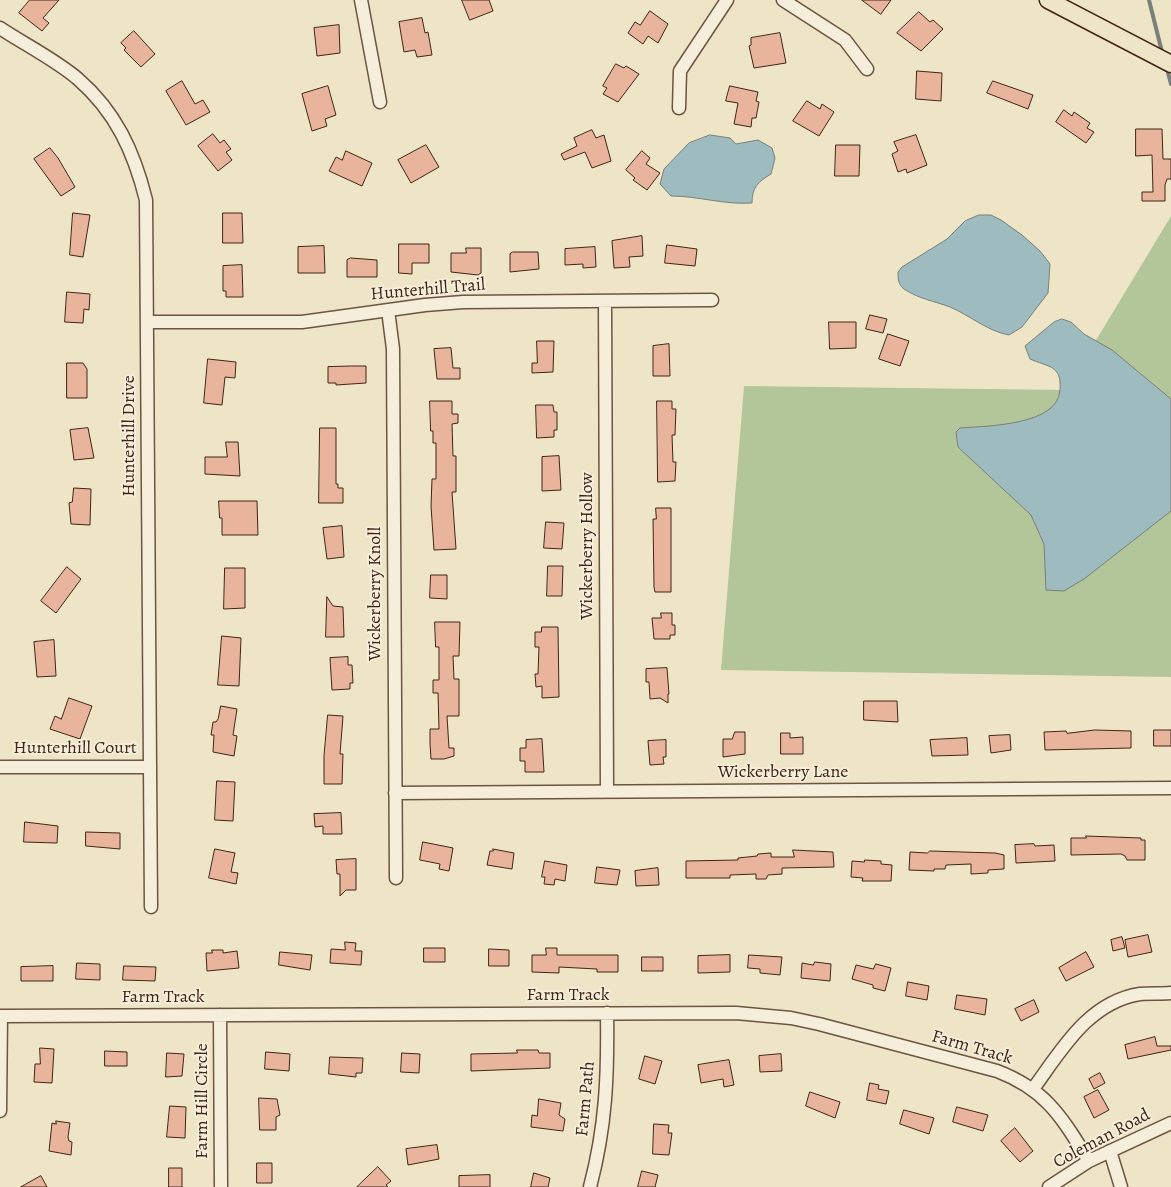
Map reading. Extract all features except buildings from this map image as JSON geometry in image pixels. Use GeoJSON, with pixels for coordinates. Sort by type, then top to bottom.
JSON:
{"type":"FeatureCollection","features":[{"type":"Feature","properties":{"kind":"main road"},"geometry":{"type":"LineString","coordinates":[[1048,0],[1171,64]]}},
{"type":"Feature","properties":{"kind":"street"},"geometry":{"type":"LineString","coordinates":[[361,0],[380,102]]}},
{"type":"Feature","properties":{"kind":"street"},"geometry":{"type":"LineString","coordinates":[[679,108],[680,71],[728,0]]}},
{"type":"Feature","properties":{"kind":"street"},"geometry":{"type":"LineString","coordinates":[[783,0],[845,40],[867,69]]}},
{"type":"Feature","properties":{"kind":"street","name":"Hunterhill Drive"},"geometry":{"type":"LineString","coordinates":[[0,28],[77,78],[102,102],[122,131],[138,166],[146,200],[151,907]]}},
{"type":"Feature","properties":{"kind":"street","name":"Hunterhill Trail"},"geometry":{"type":"LineString","coordinates":[[147,322],[302,322],[463,302],[712,300]]}},
{"type":"Feature","properties":{"kind":"street","name":"Wickerberry Hollow"},"geometry":{"type":"LineString","coordinates":[[604,301],[607,791]]}},
{"type":"Feature","properties":{"kind":"street","name":"Wickerberry Knoll"},"geometry":{"type":"LineString","coordinates":[[388,310],[393,348],[396,878]]}},
{"type":"Feature","properties":{"kind":"street","name":"Hunterhill Court"},"geometry":{"type":"LineString","coordinates":[[0,767],[150,767]]}},
{"type":"Feature","properties":{"kind":"street","name":"Wickerberry Lane"},"geometry":{"type":"LineString","coordinates":[[395,793],[1171,788]]}},
{"type":"Feature","properties":{"kind":"street"},"geometry":{"type":"LineString","coordinates":[[1033,1088],[1077,1029],[1103,1008],[1122,999],[1140,994],[1171,993]]}},
{"type":"Feature","properties":{"kind":"street","name":"Farm Path"},"geometry":{"type":"LineString","coordinates":[[590,1187],[604,1124],[608,1084],[607,1013]]}},
{"type":"Feature","properties":{"kind":"street","name":"Farm Track"},"geometry":{"type":"LineString","coordinates":[[1,1016],[736,1013],[791,1018],[997,1072],[1033,1088],[1059,1114],[1089,1162]]}},
{"type":"Feature","properties":{"kind":"street","name":"Farm Hill Circle"},"geometry":{"type":"LineString","coordinates":[[220,1015],[221,1187]]}},
{"type":"Feature","properties":{"kind":"street"},"geometry":{"type":"LineString","coordinates":[[0,1111],[1,1016]]}},
{"type":"Feature","properties":{"kind":"street","name":"Coleman Road"},"geometry":{"type":"LineString","coordinates":[[1049,1187],[1089,1162],[1171,1123]]}},
{"type":"Feature","properties":{"kind":"street"},"geometry":{"type":"LineString","coordinates":[[1110,1151],[1121,1187]]}},
{"type":"Feature","properties":{"kind":"green space"},"geometry":{"type":"Polygon","coordinates":[[[1171,216],[1171,677],[721,670],[744,386],[1066,390],[1171,216]]]}},
{"type":"Feature","properties":{"kind":"water"},"geometry":{"type":"Polygon","coordinates":[[[710,135],[730,138],[736,144],[758,140],[772,148],[775,158],[771,174],[755,189],[752,203],[731,203],[671,196],[660,184],[664,169],[689,143],[710,135]]]}},
{"type":"Feature","properties":{"kind":"water"},"geometry":{"type":"Polygon","coordinates":[[[979,215],[991,215],[1001,220],[1040,251],[1050,264],[1048,293],[1022,327],[1009,335],[986,327],[950,307],[915,295],[902,287],[899,281],[898,272],[902,267],[947,239],[965,221],[979,215]]]}},
{"type":"Feature","properties":{"kind":"water"},"geometry":{"type":"Polygon","coordinates":[[[1062,319],[1071,322],[1084,334],[1112,350],[1171,399],[1171,511],[1084,579],[1064,591],[1046,590],[1044,544],[1031,515],[958,447],[956,432],[960,428],[1019,422],[1047,411],[1056,402],[1060,390],[1059,376],[1052,368],[1030,359],[1025,346],[1054,322],[1062,319]]]}},
{"type":"Feature","properties":{"kind":"waterway"},"geometry":{"type":"LineString","coordinates":[[1149,0],[1162,52]]}},
{"type":"Feature","properties":{"kind":"waterway"},"geometry":{"type":"LineString","coordinates":[[1167,69],[1171,84]]}}]}
